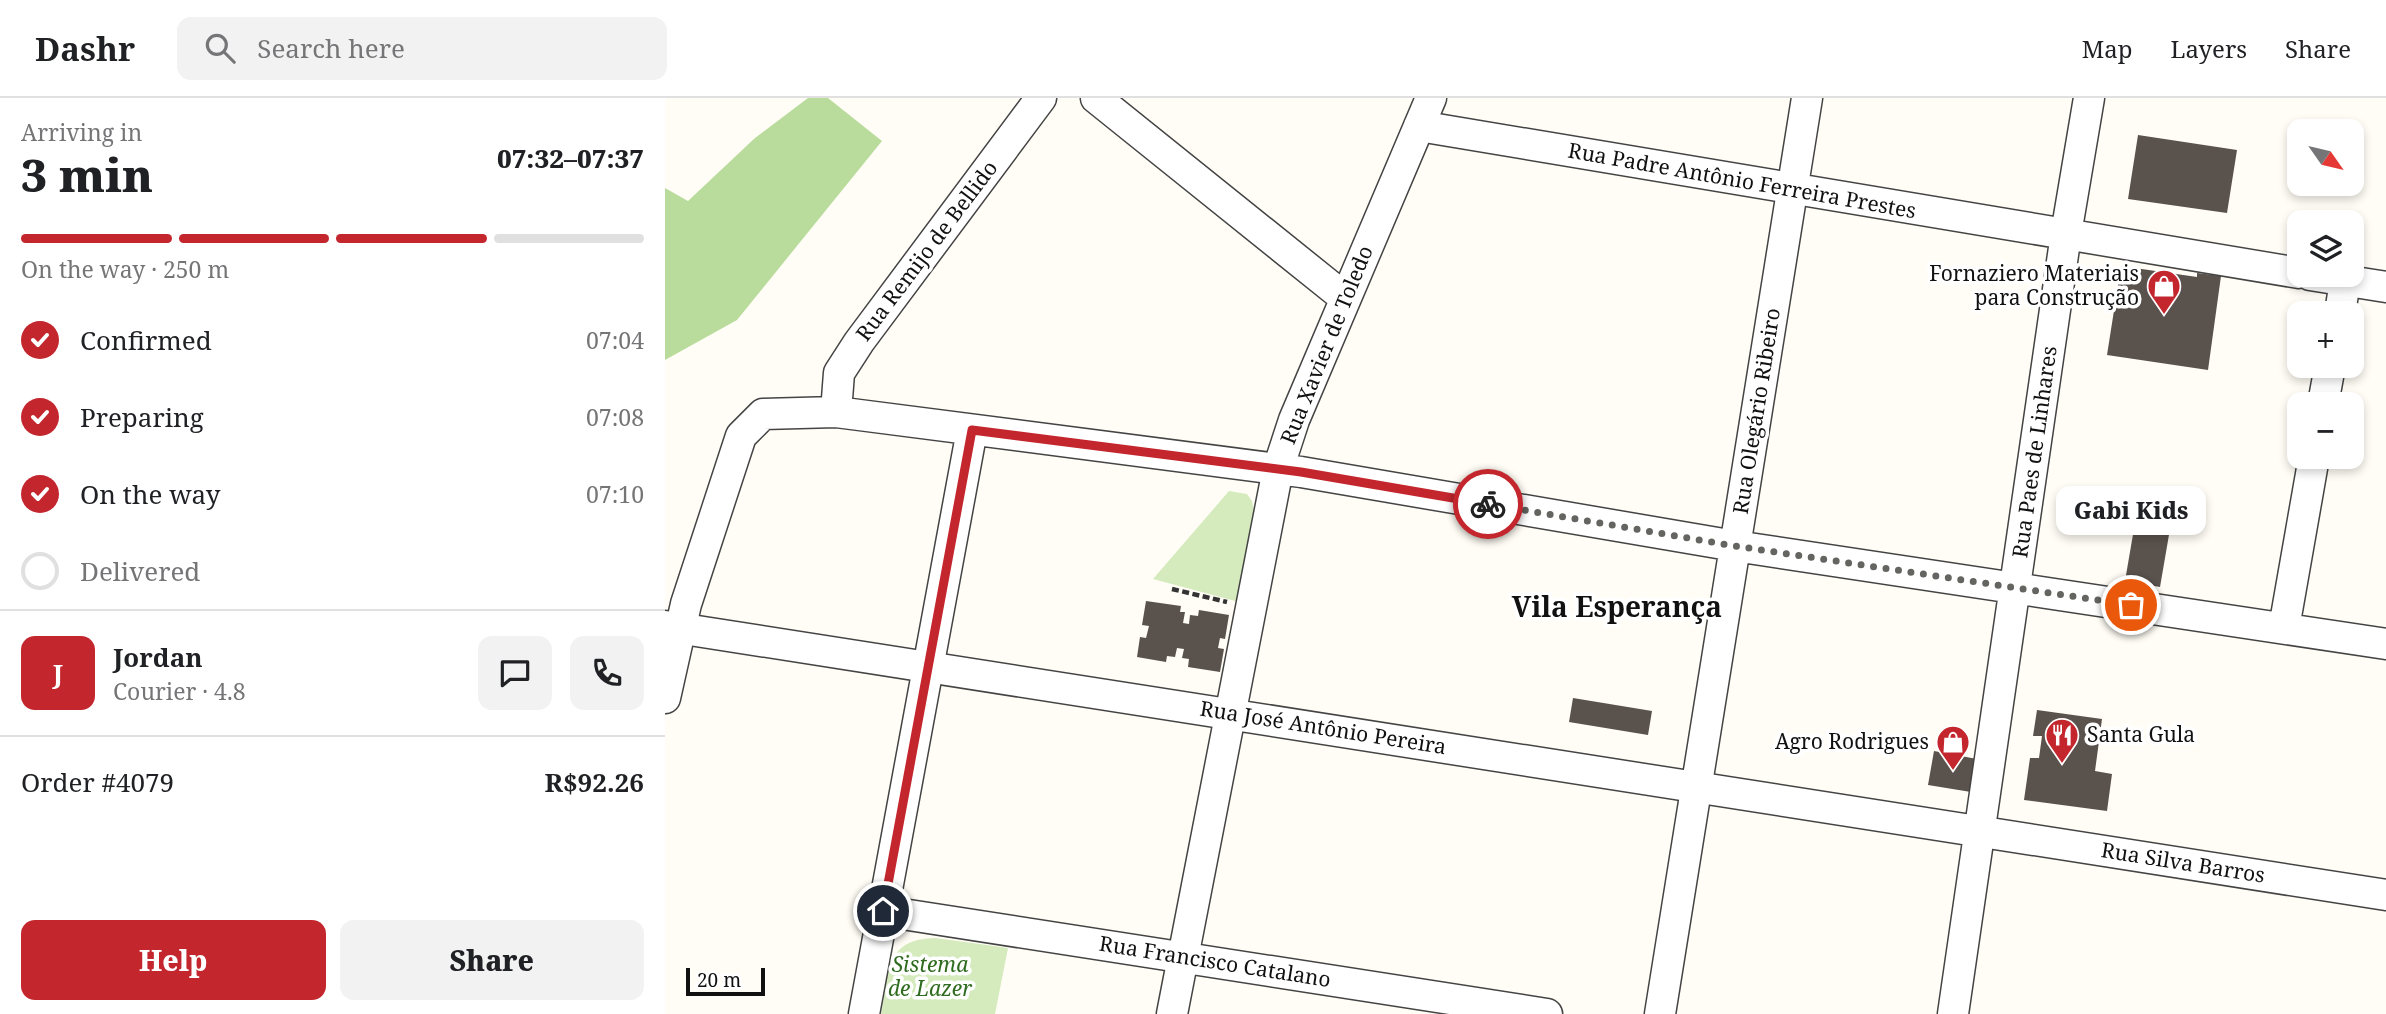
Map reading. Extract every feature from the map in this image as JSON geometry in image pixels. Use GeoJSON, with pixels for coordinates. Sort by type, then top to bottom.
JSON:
{"type":"FeatureCollection","features":[{"type":"Feature","properties":{"kind":"street","name":"Rua Remijo de Bellido"},"geometry":{"type":"LineString","coordinates":[[836,412],[839,373],[852,352],[1041,98]]}},
{"type":"Feature","properties":{"kind":"street"},"geometry":{"type":"LineString","coordinates":[[1096,98],[1345,298]]}},
{"type":"Feature","properties":{"kind":"street","name":"Rua Xavier de Toledo"},"geometry":{"type":"LineString","coordinates":[[1172,1014],[1278,469],[1294,420],[1431,98]]}},
{"type":"Feature","properties":{"kind":"street","name":"Rua Olegário Ribeiro"},"geometry":{"type":"LineString","coordinates":[[1660,1014],[1807,98]]}},
{"type":"Feature","properties":{"kind":"street","name":"Rua Paes de Linhares"},"geometry":{"type":"LineString","coordinates":[[1953,1014],[2017,587],[2066,234],[2089,98]]}},
{"type":"Feature","properties":{"kind":"street","name":"Rua Padre Antônio Ferreira Prestes"},"geometry":{"type":"LineString","coordinates":[[1419,126],[2287,271]]}},
{"type":"Feature","properties":{"kind":"street"},"geometry":{"type":"LineString","coordinates":[[2364,284],[2386,287]]}},
{"type":"Feature","properties":{"kind":"street"},"geometry":{"type":"LineString","coordinates":[[665,698],[673,627],[686,604],[741,436],[763,414],[836,412],[1278,469],[1735,546],[2386,644]]}},
{"type":"Feature","properties":{"kind":"street"},"geometry":{"type":"LineString","coordinates":[[864,1014],[972,430]]}},
{"type":"Feature","properties":{"kind":"street"},"geometry":{"type":"LineString","coordinates":[[2284,628],[2312,469]]}},
{"type":"Feature","properties":{"kind":"street","name":"Rua José Antônio Pereira"},"geometry":{"type":"LineString","coordinates":[[673,627],[1980,831]]}},
{"type":"Feature","properties":{"kind":"street","name":"Rua Silva Barros"},"geometry":{"type":"LineString","coordinates":[[1980,831],[2386,895]]}},
{"type":"Feature","properties":{"kind":"street","name":"Rua Francisco Catalano"},"geometry":{"type":"LineString","coordinates":[[883,911],[1547,1014]]}},
{"type":"Feature","properties":{"kind":"path"},"geometry":{"type":"LineString","coordinates":[[1172,589],[1251,608]]}},
{"type":"Feature","properties":{"kind":"green space"},"geometry":{"type":"Polygon","coordinates":[[[808,98],[828,98],[882,141],[737,320],[665,360],[665,188],[688,201],[755,138],[808,98]]]}},
{"type":"Feature","properties":{"kind":"green space"},"geometry":{"type":"Polygon","coordinates":[[[1229,491],[1247,494],[1252,501],[1255,515],[1239,602],[1153,579],[1229,491]]]}},
{"type":"Feature","properties":{"kind":"green space","name":"Sistema de Lazer"},"geometry":{"type":"Polygon","coordinates":[[[936,938],[1008,948],[995,1014],[881,1014],[888,972],[898,952],[906,945],[919,940],[936,938]]]}},
{"type":"Feature","properties":{"kind":"building"},"geometry":{"type":"Polygon","coordinates":[[[2138,135],[2237,150],[2227,213],[2128,199],[2138,135]]]}},
{"type":"Feature","properties":{"kind":"building","name":"Fornaziero Materiais para Construção"},"geometry":{"type":"Polygon","coordinates":[[[2121,266],[2197,277],[2197,273],[2221,276],[2208,370],[2107,355],[2121,266]]]}},
{"type":"Feature","properties":{"kind":"building"},"geometry":{"type":"Polygon","coordinates":[[[2136,517],[2171,523],[2160,587],[2125,581],[2136,517]]]}},
{"type":"Feature","properties":{"kind":"building"},"geometry":{"type":"Polygon","coordinates":[[[1146,601],[1181,606],[1180,612],[1185,612],[1183,623],[1189,624],[1190,615],[1198,616],[1199,610],[1229,615],[1225,639],[1220,638],[1218,648],[1224,649],[1220,672],[1188,667],[1189,659],[1182,658],[1184,649],[1177,648],[1175,657],[1167,656],[1166,662],[1137,657],[1140,637],[1146,638],[1149,626],[1142,625],[1146,601]]]}},
{"type":"Feature","properties":{"kind":"building"},"geometry":{"type":"Polygon","coordinates":[[[1573,698],[1652,711],[1648,735],[1569,722],[1573,698]]]}},
{"type":"Feature","properties":{"kind":"building","name":"Santa Gula"},"geometry":{"type":"Polygon","coordinates":[[[2037,710],[2102,719],[2095,771],[2112,774],[2107,811],[2024,800],[2030,758],[2039,758],[2042,736],[2033,736],[2037,710]]]}},
{"type":"Feature","properties":{"kind":"building","name":"Agro Rodrigues"},"geometry":{"type":"Polygon","coordinates":[[[1934,751],[1977,759],[1971,792],[1928,785],[1934,751]]]}},
{"type":"Feature","properties":{"kind":"way so far"},"geometry":{"type":"LineString","coordinates":[[1488,504],[1735,546],[2131,605]]}},
{"type":"Feature","properties":{"kind":"place","name":"Fornaziero Materiais para Construção"},"geometry":{"type":"Point","coordinates":[2164,316]}},
{"type":"Feature","properties":{"kind":"place","name":"Gabi Kids"},"geometry":{"type":"Point","coordinates":[2131,605]}},
{"type":"Feature","properties":{"kind":"place","name":"Santa Gula"},"geometry":{"type":"Point","coordinates":[2062,765]}},
{"type":"Feature","properties":{"kind":"place","name":"Agro Rodrigues"},"geometry":{"type":"Point","coordinates":[1953,772]}},
{"type":"Feature","properties":{"kind":"district","name":"Vila Esperança"},"geometry":{"type":"Point","coordinates":[1617,607]}},
{"type":"Feature","properties":{"kind":"route"},"geometry":{"type":"LineString","coordinates":[[883,911],[972,430],[1301,472],[1488,504]]}}]}
